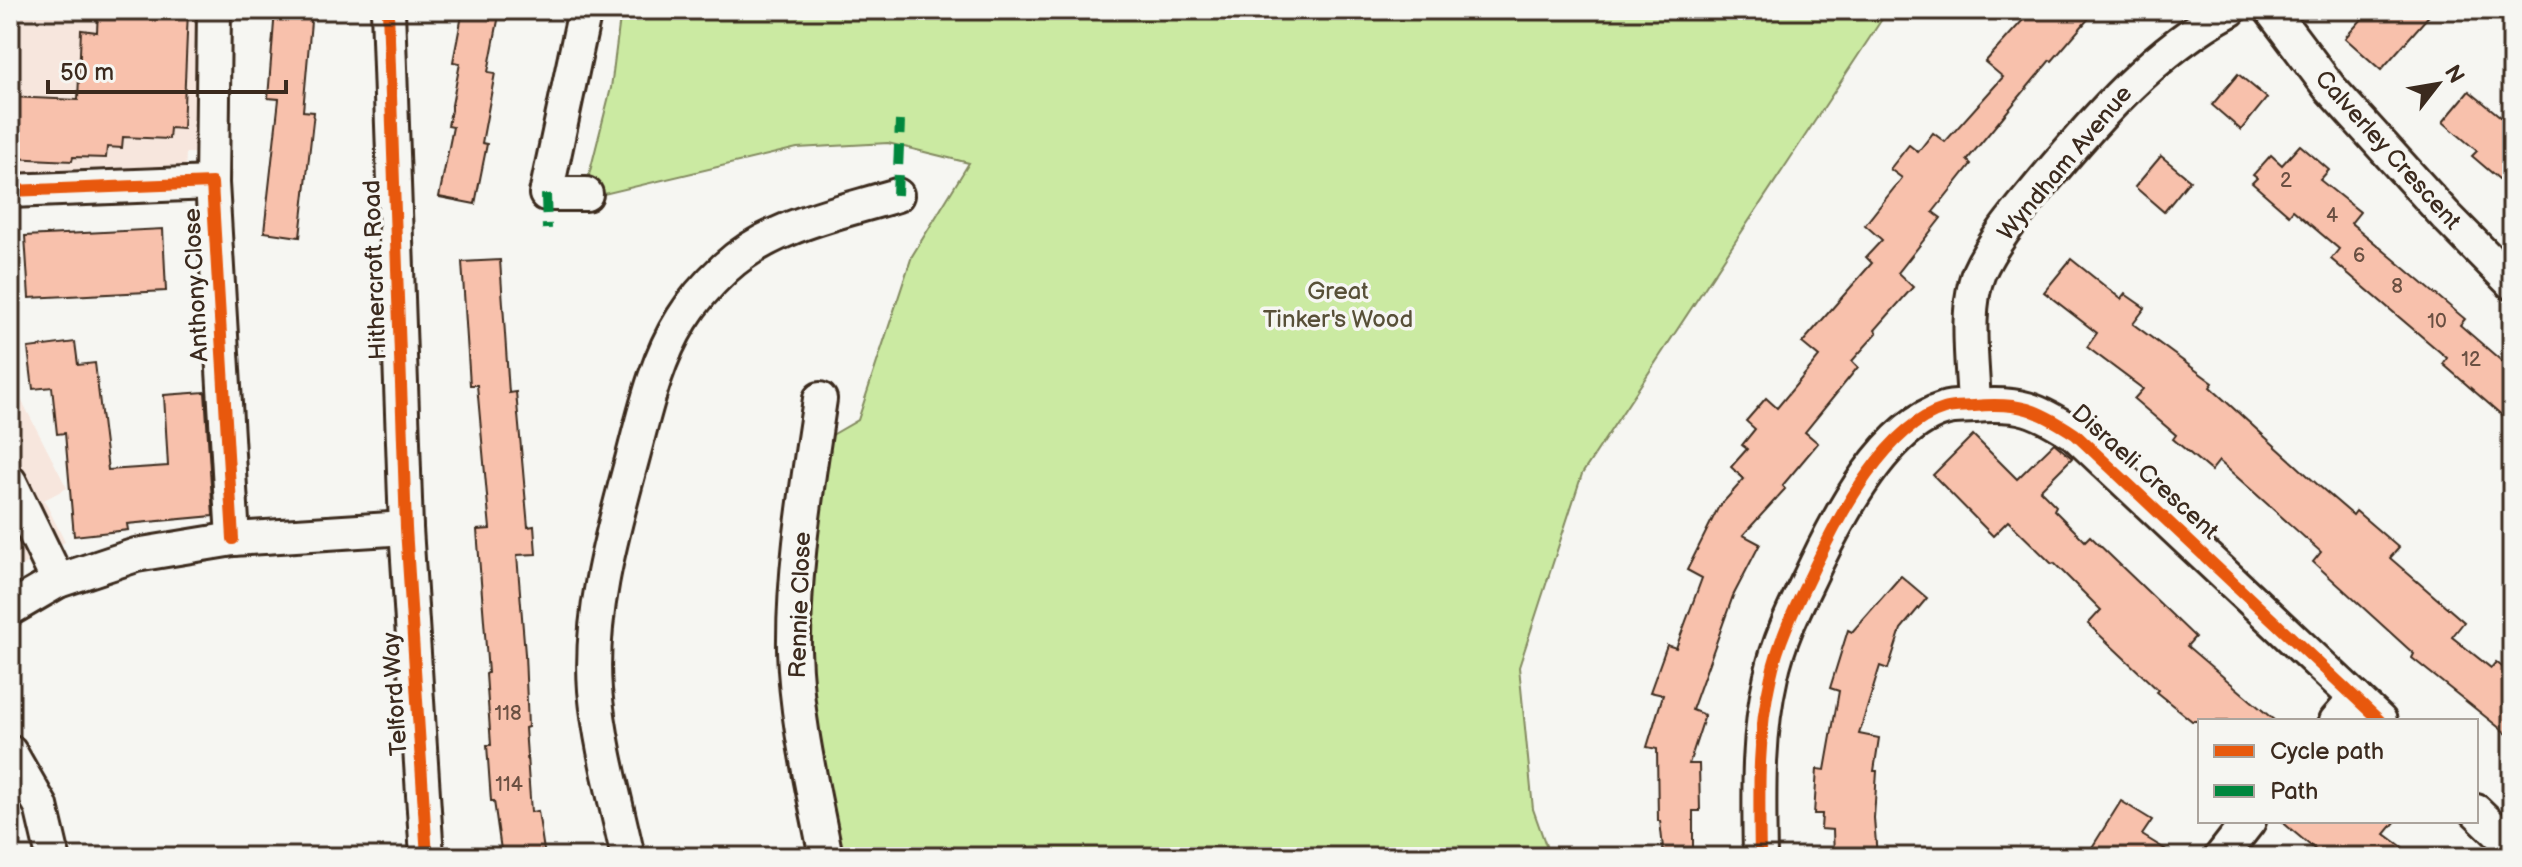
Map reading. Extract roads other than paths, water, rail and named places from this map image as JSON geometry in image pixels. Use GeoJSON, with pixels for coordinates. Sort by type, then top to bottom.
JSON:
{"type":"FeatureCollection","features":[{"type":"Feature","properties":{"kind":"street"},"geometry":{"type":"LineString","coordinates":[[212,183],[214,10]]}},
{"type":"Feature","properties":{"kind":"street","name":"Hithercroft Road"},"geometry":{"type":"LineString","coordinates":[[388,10],[406,528]]}},
{"type":"Feature","properties":{"kind":"street"},"geometry":{"type":"LineString","coordinates":[[585,10],[546,194],[586,194]]}},
{"type":"Feature","properties":{"kind":"street","name":"Wyndham Avenue"},"geometry":{"type":"LineString","coordinates":[[1974,406],[1972,302],[1978,274],[1999,238],[2063,158],[2144,71],[2179,43],[2230,10]]}},
{"type":"Feature","properties":{"kind":"street","name":"Calverley Crescent"},"geometry":{"type":"LineString","coordinates":[[2271,10],[2329,87],[2445,215],[2512,283]]}},
{"type":"Feature","properties":{"kind":"street","name":"Anthony Close"},"geometry":{"type":"LineString","coordinates":[[10,191],[212,183],[233,539]]}},
{"type":"Feature","properties":{"kind":"street"},"geometry":{"type":"LineString","coordinates":[[628,857],[602,738],[595,689],[594,646],[609,550],[625,483],[666,350],[682,318],[700,295],[725,268],[748,250],[791,229],[897,195]]}},
{"type":"Feature","properties":{"kind":"street","name":"Rennie Close"},"geometry":{"type":"LineString","coordinates":[[820,399],[803,516],[794,650],[800,727],[826,857]]}},
{"type":"Feature","properties":{"kind":"street","name":"Disraeli Crescent"},"geometry":{"type":"LineString","coordinates":[[1760,857],[1759,750],[1771,675],[1786,626],[1829,537],[1855,491],[1882,453],[1909,428],[1943,409],[2005,403],[2043,413],[2075,434],[2346,710],[2374,719]]}},
{"type":"Feature","properties":{"kind":"street"},"geometry":{"type":"LineString","coordinates":[[10,482],[58,581]]}},
{"type":"Feature","properties":{"kind":"street"},"geometry":{"type":"LineString","coordinates":[[10,609],[58,581],[136,555],[233,539],[406,528]]}},
{"type":"Feature","properties":{"kind":"street","name":"Telford Way"},"geometry":{"type":"LineString","coordinates":[[406,528],[427,857]]}},
{"type":"Feature","properties":{"kind":"street"},"geometry":{"type":"LineString","coordinates":[[10,752],[41,806],[53,857]]}},
{"type":"Feature","properties":{"kind":"street"},"geometry":{"type":"LineString","coordinates":[[2478,813],[2512,846]]}},
{"type":"Feature","properties":{"kind":"street"},"geometry":{"type":"LineString","coordinates":[[2221,857],[2247,823]]}},
{"type":"Feature","properties":{"kind":"park label","name":"Great Tinker's Wood"},"geometry":{"type":"Point","coordinates":[1338,305]}}]}
